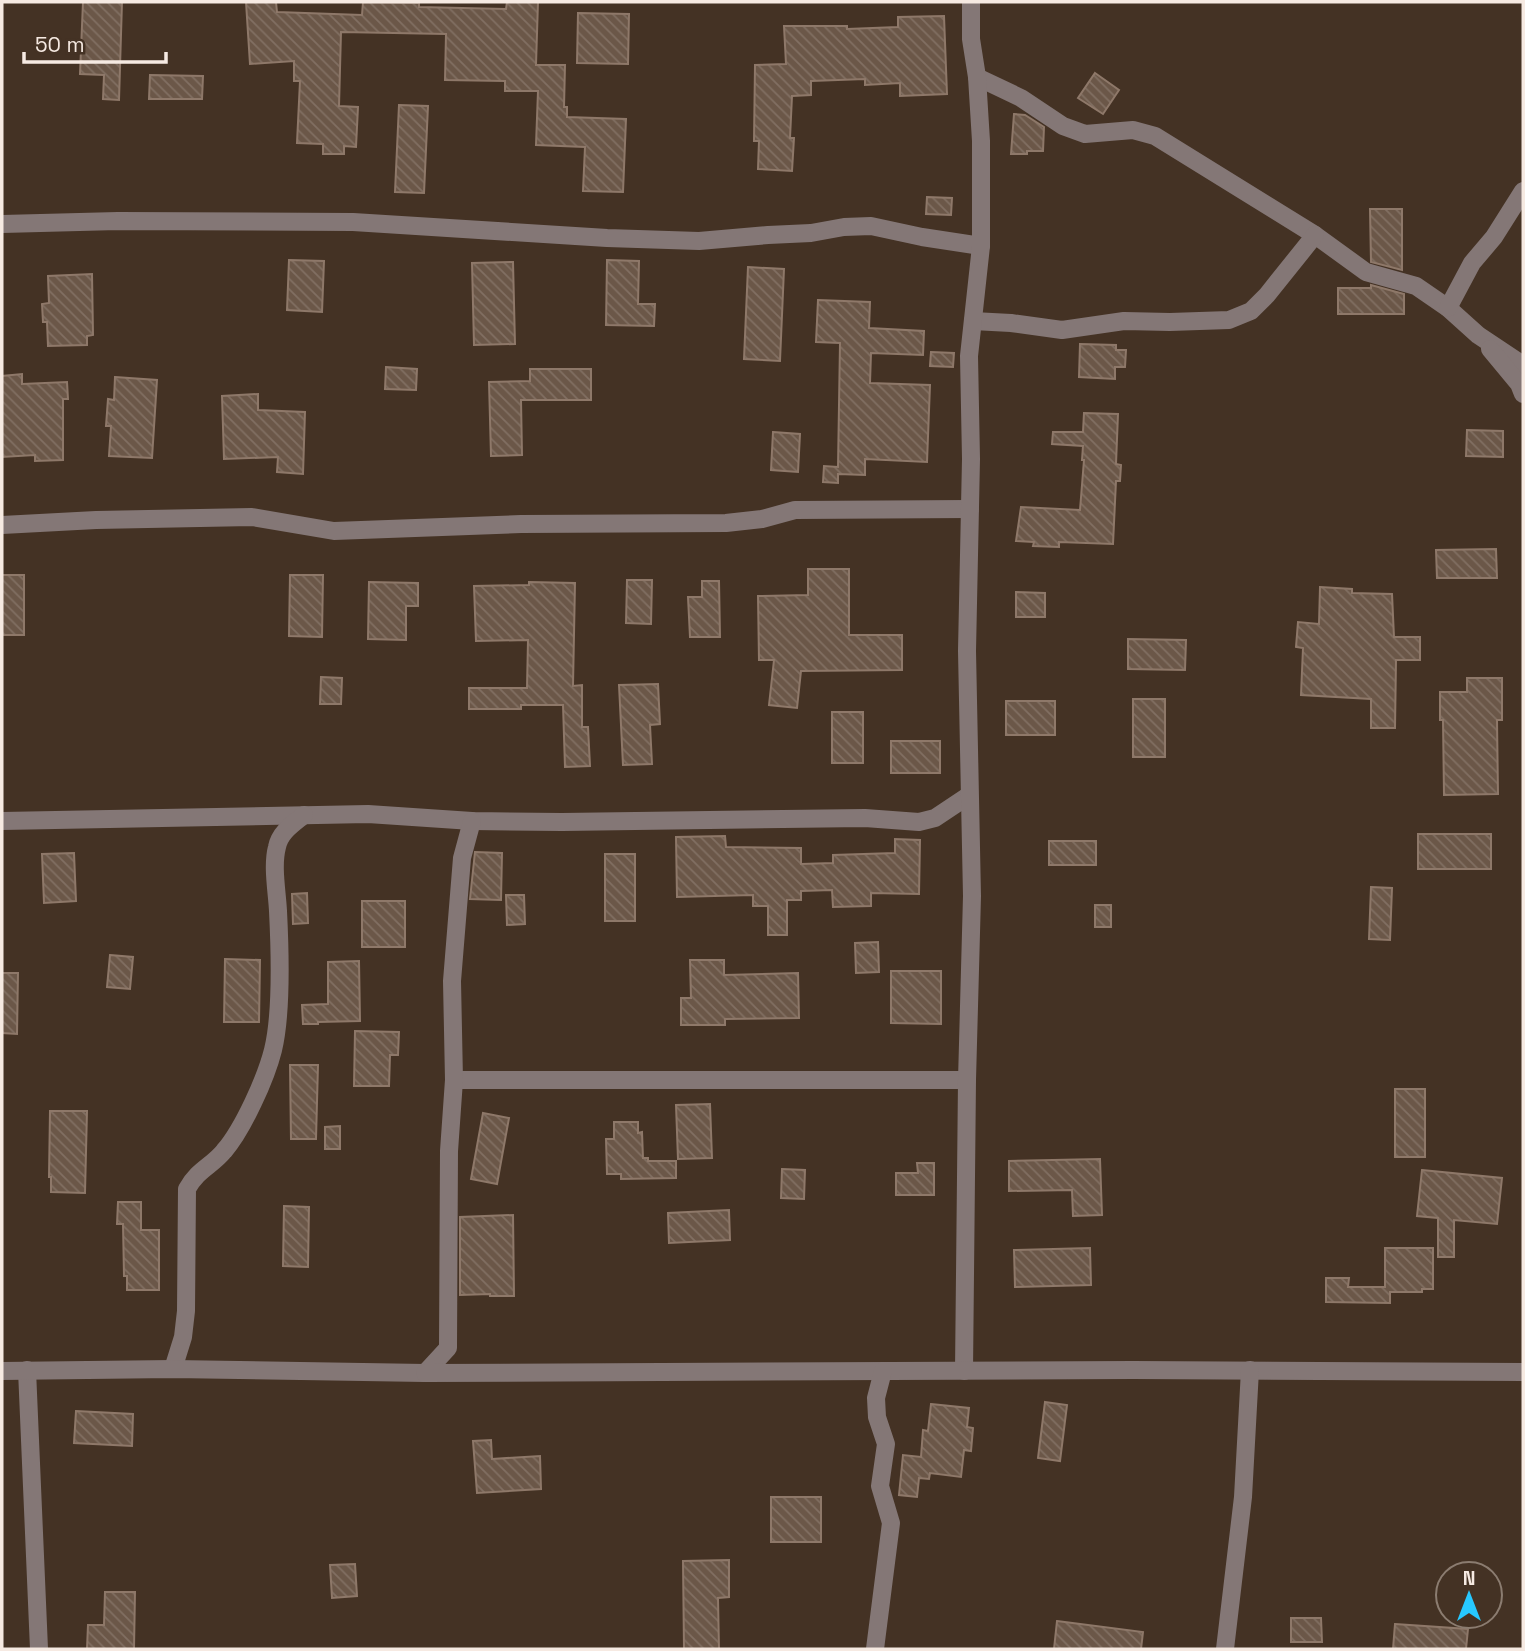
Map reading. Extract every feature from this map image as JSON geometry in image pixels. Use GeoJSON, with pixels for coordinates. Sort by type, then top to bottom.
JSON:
{"type":"FeatureCollection","features":[{"type":"Feature","properties":{"kind":"street"},"geometry":{"type":"LineString","coordinates":[[964,1371],[971,897],[967,651],[969,356],[981,246],[981,141],[977,77],[971,39],[971,2]]}},
{"type":"Feature","properties":{"kind":"street"},"geometry":{"type":"LineString","coordinates":[[977,77],[1021,98],[1063,126],[1085,134],[1133,130],[1155,136],[1315,235],[1366,272],[1416,286],[1448,308],[1478,335],[1523,365]]}},
{"type":"Feature","properties":{"kind":"street"},"geometry":{"type":"LineString","coordinates":[[1448,308],[1472,263],[1494,237],[1523,191]]}},
{"type":"Feature","properties":{"kind":"street"},"geometry":{"type":"LineString","coordinates":[[2,224],[118,221],[353,222],[699,241],[871,226],[981,246]]}},
{"type":"Feature","properties":{"kind":"street"},"geometry":{"type":"LineString","coordinates":[[973,321],[1062,330],[1125,321],[1228,320],[1251,311],[1315,235]]}},
{"type":"Feature","properties":{"kind":"street"},"geometry":{"type":"LineString","coordinates":[[1478,335],[1523,394]]}},
{"type":"Feature","properties":{"kind":"street"},"geometry":{"type":"LineString","coordinates":[[2,525],[253,517],[334,531],[521,524],[726,523],[762,519],[795,510],[970,509]]}},
{"type":"Feature","properties":{"kind":"street"},"geometry":{"type":"LineString","coordinates":[[2,821],[368,814],[472,821],[865,818],[919,822],[936,818],[968,796]]}},
{"type":"Feature","properties":{"kind":"street"},"geometry":{"type":"LineString","coordinates":[[173,1369],[184,1337],[187,1189],[198,1172],[223,1152],[236,1133],[261,1084],[272,1052],[277,1031],[279,936],[276,847],[284,831],[304,815]]}},
{"type":"Feature","properties":{"kind":"street"},"geometry":{"type":"LineString","coordinates":[[425,1373],[448,1348],[449,1150],[454,1080],[452,981],[462,858],[472,821]]}},
{"type":"Feature","properties":{"kind":"street"},"geometry":{"type":"LineString","coordinates":[[454,1080],[967,1080]]}},
{"type":"Feature","properties":{"kind":"street"},"geometry":{"type":"LineString","coordinates":[[2,1371],[173,1369],[425,1373],[1250,1370],[1523,1372]]}},
{"type":"Feature","properties":{"kind":"street"},"geometry":{"type":"LineString","coordinates":[[27,1370],[39,1649]]}},
{"type":"Feature","properties":{"kind":"street"},"geometry":{"type":"LineString","coordinates":[[1225,1649],[1243,1497],[1250,1370]]}},
{"type":"Feature","properties":{"kind":"street"},"geometry":{"type":"LineString","coordinates":[[874,1649],[891,1523],[880,1486],[886,1444],[877,1417],[876,1398],[883,1371]]}},
{"type":"Feature","properties":{"kind":"building"},"geometry":{"type":"Polygon","coordinates":[[[83,2],[122,2],[119,100],[103,99],[104,75],[80,74],[83,2]]]}},
{"type":"Feature","properties":{"kind":"building"},"geometry":{"type":"Polygon","coordinates":[[[246,2],[276,2],[277,12],[362,15],[363,2],[419,3],[419,7],[506,9],[507,2],[538,2],[536,65],[565,65],[564,107],[567,107],[567,117],[626,119],[623,192],[583,191],[585,147],[536,145],[538,91],[505,91],[505,81],[445,80],[446,34],[341,32],[339,106],[358,107],[356,147],[344,146],[344,154],[323,154],[323,144],[297,143],[300,81],[294,81],[294,61],[250,64],[246,2]]]}},
{"type":"Feature","properties":{"kind":"building"},"geometry":{"type":"Polygon","coordinates":[[[578,13],[629,14],[628,64],[577,63],[578,13]]]}},
{"type":"Feature","properties":{"kind":"building"},"geometry":{"type":"Polygon","coordinates":[[[944,16],[947,94],[900,96],[900,83],[865,85],[865,79],[811,81],[811,95],[792,96],[792,171],[758,169],[759,141],[754,141],[755,65],[786,64],[784,26],[847,26],[847,29],[898,27],[898,17],[944,16]]]}},
{"type":"Feature","properties":{"kind":"building"},"geometry":{"type":"Polygon","coordinates":[[[1095,73],[1119,90],[1103,114],[1078,98],[1095,73]]]}},
{"type":"Feature","properties":{"kind":"building"},"geometry":{"type":"Polygon","coordinates":[[[150,75],[203,76],[202,99],[149,99],[150,75]]]}},
{"type":"Feature","properties":{"kind":"building"},"geometry":{"type":"Polygon","coordinates":[[[399,105],[428,106],[424,193],[395,192],[399,105]]]}},
{"type":"Feature","properties":{"kind":"building"},"geometry":{"type":"Polygon","coordinates":[[[1014,114],[1025,115],[1044,127],[1043,151],[1011,154],[1014,114]]]}},
{"type":"Feature","properties":{"kind":"building"},"geometry":{"type":"Polygon","coordinates":[[[927,197],[952,198],[951,215],[926,214],[927,197]]]}},
{"type":"Feature","properties":{"kind":"building"},"geometry":{"type":"Polygon","coordinates":[[[1370,209],[1402,209],[1402,270],[1371,262],[1370,209]]]}},
{"type":"Feature","properties":{"kind":"building"},"geometry":{"type":"Polygon","coordinates":[[[289,260],[324,261],[322,312],[287,310],[289,260]]]}},
{"type":"Feature","properties":{"kind":"building"},"geometry":{"type":"Polygon","coordinates":[[[607,260],[639,261],[638,304],[655,304],[654,326],[606,325],[607,260]]]}},
{"type":"Feature","properties":{"kind":"building"},"geometry":{"type":"Polygon","coordinates":[[[513,262],[515,344],[474,345],[472,263],[513,262]]]}},
{"type":"Feature","properties":{"kind":"building"},"geometry":{"type":"Polygon","coordinates":[[[748,267],[784,269],[780,361],[744,359],[748,267]]]}},
{"type":"Feature","properties":{"kind":"building"},"geometry":{"type":"Polygon","coordinates":[[[92,274],[93,335],[87,336],[87,345],[48,346],[47,322],[43,322],[42,304],[49,303],[48,276],[92,274]]]}},
{"type":"Feature","properties":{"kind":"building"},"geometry":{"type":"Polygon","coordinates":[[[1371,285],[1404,294],[1404,314],[1338,314],[1338,288],[1371,288],[1371,285]]]}},
{"type":"Feature","properties":{"kind":"building"},"geometry":{"type":"Polygon","coordinates":[[[818,300],[870,302],[869,328],[924,331],[923,355],[871,353],[870,383],[930,385],[927,462],[865,459],[865,475],[838,474],[838,483],[823,482],[824,466],[838,467],[840,343],[816,342],[818,300]]]}},
{"type":"Feature","properties":{"kind":"building"},"geometry":{"type":"Polygon","coordinates":[[[1080,344],[1116,345],[1116,350],[1126,350],[1125,367],[1115,367],[1115,379],[1079,377],[1080,344]]]}},
{"type":"Feature","properties":{"kind":"building"},"geometry":{"type":"Polygon","coordinates":[[[931,352],[954,353],[953,367],[930,366],[931,352]]]}},
{"type":"Feature","properties":{"kind":"building"},"geometry":{"type":"Polygon","coordinates":[[[386,367],[417,369],[416,390],[385,389],[386,367]]]}},
{"type":"Feature","properties":{"kind":"building"},"geometry":{"type":"Polygon","coordinates":[[[530,369],[591,369],[591,400],[521,400],[522,455],[491,456],[489,382],[530,381],[530,369]]]}},
{"type":"Feature","properties":{"kind":"building"},"geometry":{"type":"Polygon","coordinates":[[[22,374],[22,384],[67,382],[68,399],[63,399],[63,460],[35,461],[35,455],[2,457],[2,376],[22,374]]]}},
{"type":"Feature","properties":{"kind":"building"},"geometry":{"type":"Polygon","coordinates":[[[115,377],[157,380],[152,458],[109,456],[111,426],[106,426],[108,399],[114,400],[115,377]]]}},
{"type":"Feature","properties":{"kind":"building"},"geometry":{"type":"Polygon","coordinates":[[[258,394],[258,410],[305,412],[303,474],[277,472],[278,457],[224,459],[222,396],[258,394]]]}},
{"type":"Feature","properties":{"kind":"building"},"geometry":{"type":"Polygon","coordinates":[[[1084,413],[1118,414],[1116,464],[1121,465],[1120,481],[1116,481],[1113,544],[1059,542],[1059,547],[1033,546],[1034,542],[1016,541],[1021,507],[1080,510],[1083,446],[1052,444],[1053,432],[1083,432],[1084,413]]]}},
{"type":"Feature","properties":{"kind":"building"},"geometry":{"type":"Polygon","coordinates":[[[1467,430],[1503,431],[1503,457],[1466,456],[1467,430]]]}},
{"type":"Feature","properties":{"kind":"building"},"geometry":{"type":"Polygon","coordinates":[[[773,432],[800,434],[798,472],[771,470],[773,432]]]}},
{"type":"Feature","properties":{"kind":"building"},"geometry":{"type":"Polygon","coordinates":[[[1496,549],[1497,578],[1437,578],[1436,550],[1496,549]]]}},
{"type":"Feature","properties":{"kind":"building"},"geometry":{"type":"Polygon","coordinates":[[[808,569],[849,569],[849,635],[902,635],[902,670],[801,671],[797,708],[769,705],[774,660],[759,660],[758,596],[808,595],[808,569]]]}},
{"type":"Feature","properties":{"kind":"building"},"geometry":{"type":"Polygon","coordinates":[[[2,575],[24,575],[24,635],[2,635],[2,575]]]}},
{"type":"Feature","properties":{"kind":"building"},"geometry":{"type":"Polygon","coordinates":[[[290,575],[323,575],[322,637],[289,636],[290,575]]]}},
{"type":"Feature","properties":{"kind":"building"},"geometry":{"type":"Polygon","coordinates":[[[627,580],[652,580],[651,624],[626,623],[627,580]]]}},
{"type":"Feature","properties":{"kind":"building"},"geometry":{"type":"Polygon","coordinates":[[[702,581],[719,581],[720,637],[690,637],[688,597],[702,597],[702,581]]]}},
{"type":"Feature","properties":{"kind":"building"},"geometry":{"type":"Polygon","coordinates":[[[369,582],[418,583],[418,606],[406,606],[406,640],[368,639],[369,582]]]}},
{"type":"Feature","properties":{"kind":"building"},"geometry":{"type":"Polygon","coordinates":[[[529,582],[575,583],[573,686],[582,685],[582,727],[588,727],[590,766],[565,767],[563,705],[521,705],[521,709],[469,709],[469,688],[527,688],[528,640],[476,641],[474,586],[529,585],[529,582]]]}},
{"type":"Feature","properties":{"kind":"building"},"geometry":{"type":"Polygon","coordinates":[[[1320,587],[1352,589],[1352,593],[1392,594],[1394,637],[1420,637],[1420,660],[1396,660],[1395,728],[1371,728],[1371,699],[1301,695],[1303,648],[1296,647],[1298,622],[1319,624],[1320,587]]]}},
{"type":"Feature","properties":{"kind":"building"},"geometry":{"type":"Polygon","coordinates":[[[1016,592],[1045,593],[1045,617],[1016,617],[1016,592]]]}},
{"type":"Feature","properties":{"kind":"building"},"geometry":{"type":"Polygon","coordinates":[[[1128,639],[1186,640],[1185,670],[1128,669],[1128,639]]]}},
{"type":"Feature","properties":{"kind":"building"},"geometry":{"type":"Polygon","coordinates":[[[321,677],[342,678],[341,704],[320,704],[321,677]]]}},
{"type":"Feature","properties":{"kind":"building"},"geometry":{"type":"Polygon","coordinates":[[[1467,678],[1502,678],[1502,720],[1497,720],[1498,794],[1444,795],[1440,692],[1467,692],[1467,678]]]}},
{"type":"Feature","properties":{"kind":"building"},"geometry":{"type":"Polygon","coordinates":[[[658,684],[660,724],[650,725],[652,764],[623,765],[619,685],[658,684]]]}},
{"type":"Feature","properties":{"kind":"building"},"geometry":{"type":"Polygon","coordinates":[[[1133,699],[1165,699],[1165,757],[1133,757],[1133,699]]]}},
{"type":"Feature","properties":{"kind":"building"},"geometry":{"type":"Polygon","coordinates":[[[1006,701],[1055,701],[1055,735],[1006,735],[1006,701]]]}},
{"type":"Feature","properties":{"kind":"building"},"geometry":{"type":"Polygon","coordinates":[[[832,712],[863,712],[863,763],[832,763],[832,712]]]}},
{"type":"Feature","properties":{"kind":"building"},"geometry":{"type":"Polygon","coordinates":[[[891,741],[940,741],[940,773],[891,773],[891,741]]]}},
{"type":"Feature","properties":{"kind":"building"},"geometry":{"type":"Polygon","coordinates":[[[1418,834],[1491,834],[1491,869],[1418,869],[1418,834]]]}},
{"type":"Feature","properties":{"kind":"building"},"geometry":{"type":"Polygon","coordinates":[[[725,836],[726,847],[801,848],[801,864],[833,863],[833,855],[895,853],[895,839],[920,840],[919,894],[871,893],[871,906],[833,907],[832,890],[801,891],[801,900],[787,900],[787,935],[768,935],[768,906],[753,906],[753,895],[677,897],[676,837],[725,836]]]}},
{"type":"Feature","properties":{"kind":"building"},"geometry":{"type":"Polygon","coordinates":[[[1049,841],[1096,841],[1096,865],[1049,865],[1049,841]]]}},
{"type":"Feature","properties":{"kind":"building"},"geometry":{"type":"Polygon","coordinates":[[[475,852],[502,853],[501,900],[470,899],[475,852]]]}},
{"type":"Feature","properties":{"kind":"building"},"geometry":{"type":"Polygon","coordinates":[[[74,853],[76,901],[44,903],[42,854],[74,853]]]}},
{"type":"Feature","properties":{"kind":"building"},"geometry":{"type":"Polygon","coordinates":[[[605,854],[635,854],[635,921],[605,921],[605,854]]]}},
{"type":"Feature","properties":{"kind":"building"},"geometry":{"type":"Polygon","coordinates":[[[1371,887],[1392,888],[1390,940],[1369,939],[1371,887]]]}},
{"type":"Feature","properties":{"kind":"building"},"geometry":{"type":"Polygon","coordinates":[[[307,893],[308,923],[293,924],[292,894],[307,893]]]}},
{"type":"Feature","properties":{"kind":"building"},"geometry":{"type":"Polygon","coordinates":[[[506,895],[524,895],[525,924],[507,925],[506,895]]]}},
{"type":"Feature","properties":{"kind":"building"},"geometry":{"type":"Polygon","coordinates":[[[362,901],[405,901],[405,947],[362,947],[362,901]]]}},
{"type":"Feature","properties":{"kind":"building"},"geometry":{"type":"Polygon","coordinates":[[[1095,905],[1111,905],[1111,927],[1095,927],[1095,905]]]}},
{"type":"Feature","properties":{"kind":"building"},"geometry":{"type":"Polygon","coordinates":[[[878,942],[879,972],[856,973],[855,943],[878,942]]]}},
{"type":"Feature","properties":{"kind":"building"},"geometry":{"type":"Polygon","coordinates":[[[110,955],[133,957],[130,989],[107,987],[110,955]]]}},
{"type":"Feature","properties":{"kind":"building"},"geometry":{"type":"Polygon","coordinates":[[[225,959],[260,960],[259,1022],[224,1022],[225,959]]]}},
{"type":"Feature","properties":{"kind":"building"},"geometry":{"type":"Polygon","coordinates":[[[690,960],[724,960],[724,975],[798,973],[799,1018],[725,1019],[725,1025],[681,1025],[681,998],[691,998],[690,960]]]}},
{"type":"Feature","properties":{"kind":"building"},"geometry":{"type":"Polygon","coordinates":[[[359,961],[360,1021],[303,1024],[302,1005],[328,1004],[328,962],[359,961]]]}},
{"type":"Feature","properties":{"kind":"building"},"geometry":{"type":"Polygon","coordinates":[[[891,971],[941,971],[941,1024],[891,1023],[891,971]]]}},
{"type":"Feature","properties":{"kind":"building"},"geometry":{"type":"Polygon","coordinates":[[[2,973],[18,973],[17,1034],[2,1033],[2,973]]]}},
{"type":"Feature","properties":{"kind":"building"},"geometry":{"type":"Polygon","coordinates":[[[355,1031],[399,1032],[398,1055],[390,1055],[389,1086],[354,1086],[355,1031]]]}},
{"type":"Feature","properties":{"kind":"building"},"geometry":{"type":"Polygon","coordinates":[[[290,1065],[318,1065],[316,1139],[291,1139],[290,1065]]]}},
{"type":"Feature","properties":{"kind":"building"},"geometry":{"type":"Polygon","coordinates":[[[1395,1089],[1425,1089],[1425,1157],[1395,1157],[1395,1089]]]}},
{"type":"Feature","properties":{"kind":"building"},"geometry":{"type":"Polygon","coordinates":[[[710,1104],[712,1158],[678,1159],[676,1105],[710,1104]]]}},
{"type":"Feature","properties":{"kind":"building"},"geometry":{"type":"Polygon","coordinates":[[[50,1111],[87,1111],[85,1193],[51,1192],[50,1111]]]}},
{"type":"Feature","properties":{"kind":"building"},"geometry":{"type":"Polygon","coordinates":[[[483,1113],[509,1118],[497,1184],[471,1179],[483,1113]]]}},
{"type":"Feature","properties":{"kind":"building"},"geometry":{"type":"Polygon","coordinates":[[[614,1122],[638,1122],[638,1133],[642,1132],[643,1158],[648,1158],[648,1161],[676,1161],[676,1178],[621,1179],[621,1174],[607,1174],[606,1139],[614,1139],[614,1122]]]}},
{"type":"Feature","properties":{"kind":"building"},"geometry":{"type":"Polygon","coordinates":[[[340,1126],[340,1149],[325,1149],[325,1127],[340,1126]]]}},
{"type":"Feature","properties":{"kind":"building"},"geometry":{"type":"Polygon","coordinates":[[[1100,1159],[1102,1215],[1073,1216],[1072,1190],[1009,1191],[1009,1161],[1100,1159]]]}},
{"type":"Feature","properties":{"kind":"building"},"geometry":{"type":"Polygon","coordinates":[[[917,1163],[934,1163],[934,1195],[896,1195],[896,1173],[918,1173],[917,1163]]]}},
{"type":"Feature","properties":{"kind":"building"},"geometry":{"type":"Polygon","coordinates":[[[782,1169],[805,1170],[804,1199],[781,1198],[782,1169]]]}},
{"type":"Feature","properties":{"kind":"building"},"geometry":{"type":"Polygon","coordinates":[[[1422,1170],[1502,1178],[1497,1224],[1454,1220],[1454,1257],[1438,1257],[1438,1218],[1417,1216],[1422,1170]]]}},
{"type":"Feature","properties":{"kind":"building"},"geometry":{"type":"Polygon","coordinates":[[[118,1202],[141,1202],[141,1230],[159,1230],[159,1290],[127,1290],[127,1276],[124,1276],[123,1224],[117,1224],[118,1202]]]}},
{"type":"Feature","properties":{"kind":"building"},"geometry":{"type":"Polygon","coordinates":[[[284,1206],[309,1207],[308,1267],[283,1266],[284,1206]]]}},
{"type":"Feature","properties":{"kind":"building"},"geometry":{"type":"Polygon","coordinates":[[[729,1210],[730,1240],[669,1243],[668,1213],[729,1210]]]}},
{"type":"Feature","properties":{"kind":"building"},"geometry":{"type":"Polygon","coordinates":[[[513,1215],[514,1296],[460,1295],[460,1217],[513,1215]]]}},
{"type":"Feature","properties":{"kind":"building"},"geometry":{"type":"Polygon","coordinates":[[[1090,1248],[1091,1285],[1015,1287],[1014,1250],[1090,1248]]]}},
{"type":"Feature","properties":{"kind":"building"},"geometry":{"type":"Polygon","coordinates":[[[1385,1248],[1433,1248],[1433,1289],[1422,1289],[1422,1292],[1390,1292],[1390,1303],[1326,1302],[1326,1278],[1349,1278],[1348,1287],[1385,1287],[1385,1248]]]}},
{"type":"Feature","properties":{"kind":"building"},"geometry":{"type":"Polygon","coordinates":[[[1045,1402],[1067,1405],[1060,1461],[1038,1458],[1045,1402]]]}},
{"type":"Feature","properties":{"kind":"building"},"geometry":{"type":"Polygon","coordinates":[[[931,1404],[969,1408],[967,1427],[973,1428],[971,1451],[964,1450],[961,1477],[930,1473],[929,1479],[919,1478],[917,1497],[899,1495],[903,1455],[921,1457],[923,1430],[928,1431],[931,1404]]]}},
{"type":"Feature","properties":{"kind":"building"},"geometry":{"type":"Polygon","coordinates":[[[76,1411],[133,1414],[132,1446],[74,1443],[76,1411]]]}},
{"type":"Feature","properties":{"kind":"building"},"geometry":{"type":"Polygon","coordinates":[[[491,1440],[492,1459],[540,1456],[541,1489],[477,1493],[473,1441],[491,1440]]]}},
{"type":"Feature","properties":{"kind":"building"},"geometry":{"type":"Polygon","coordinates":[[[771,1497],[821,1497],[821,1542],[771,1542],[771,1497]]]}},
{"type":"Feature","properties":{"kind":"building"},"geometry":{"type":"Polygon","coordinates":[[[729,1560],[729,1597],[718,1598],[719,1649],[684,1649],[683,1561],[729,1560]]]}},
{"type":"Feature","properties":{"kind":"building"},"geometry":{"type":"Polygon","coordinates":[[[355,1564],[357,1596],[332,1598],[330,1565],[355,1564]]]}},
{"type":"Feature","properties":{"kind":"building"},"geometry":{"type":"Polygon","coordinates":[[[105,1592],[135,1592],[134,1649],[87,1649],[88,1625],[104,1625],[105,1592]]]}},
{"type":"Feature","properties":{"kind":"building"},"geometry":{"type":"Polygon","coordinates":[[[1291,1618],[1321,1618],[1322,1642],[1291,1642],[1291,1618]]]}},
{"type":"Feature","properties":{"kind":"building"},"geometry":{"type":"Polygon","coordinates":[[[1057,1621],[1143,1632],[1141,1649],[1054,1649],[1057,1621]]]}},
{"type":"Feature","properties":{"kind":"building"},"geometry":{"type":"Polygon","coordinates":[[[1395,1624],[1434,1627],[1434,1630],[1468,1630],[1466,1649],[1393,1649],[1395,1624]]]}}]}
